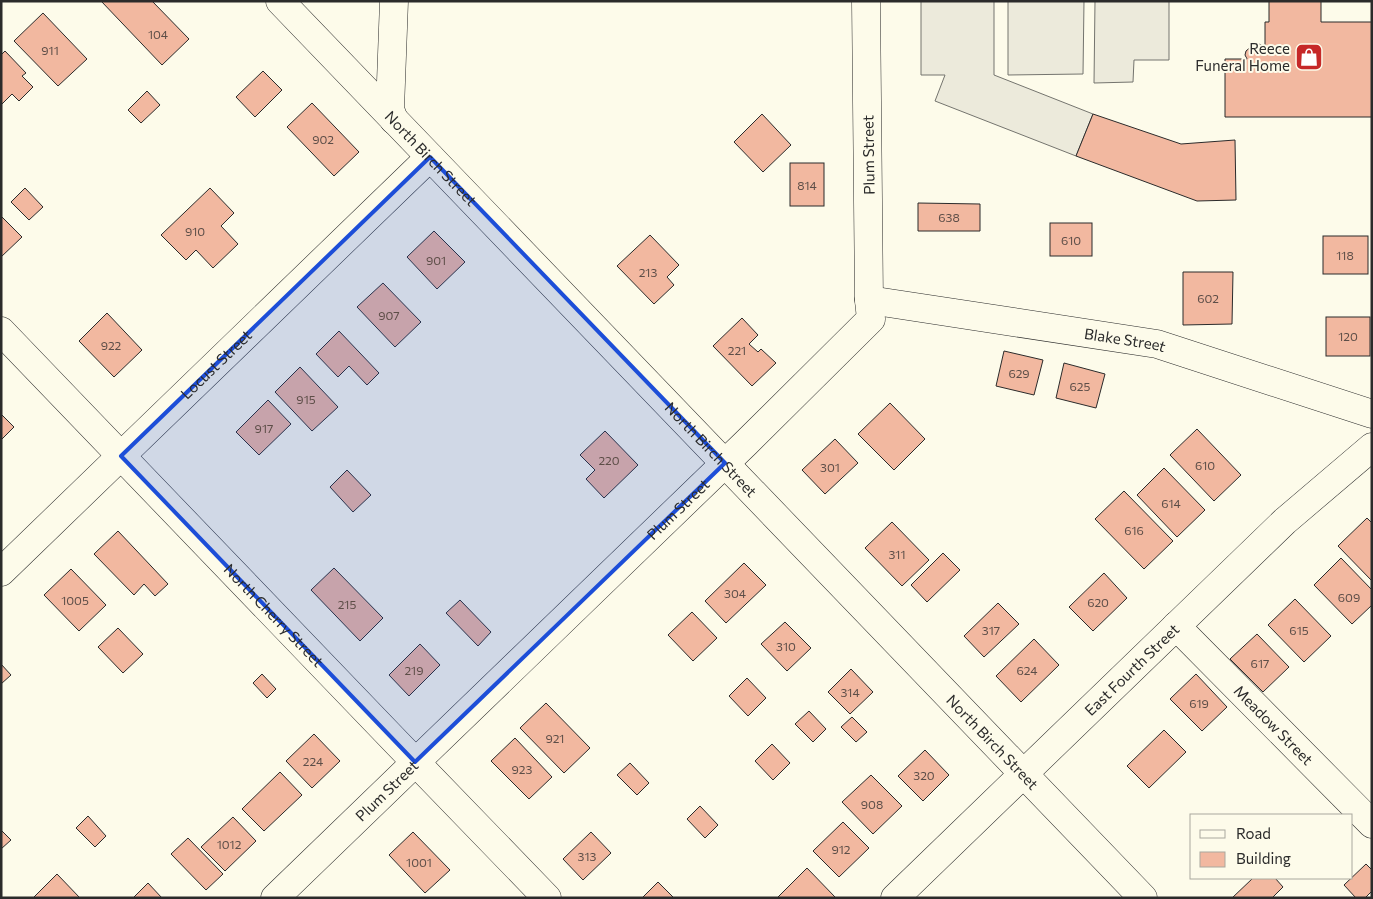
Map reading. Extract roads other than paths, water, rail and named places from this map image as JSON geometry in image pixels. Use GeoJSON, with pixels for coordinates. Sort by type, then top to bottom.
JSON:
{"type":"FeatureCollection","features":[{"type":"Feature","properties":{"kind":"street","name":"North Birch Street"},"geometry":{"type":"LineString","coordinates":[[280,1],[1143,898]]}},
{"type":"Feature","properties":{"kind":"street"},"geometry":{"type":"LineString","coordinates":[[394,1],[390,109],[394,120]]}},
{"type":"Feature","properties":{"kind":"street","name":"Plum Street"},"geometry":{"type":"LineString","coordinates":[[276,898],[870,319],[866,1]]}},
{"type":"Feature","properties":{"kind":"street","name":"Locust Street"},"geometry":{"type":"LineString","coordinates":[[1,572],[430,157]]}},
{"type":"Feature","properties":{"kind":"street","name":"Blake Street"},"geometry":{"type":"LineString","coordinates":[[869,300],[1157,344],[1372,414]]}},
{"type":"Feature","properties":{"kind":"street","name":"North Cherry Street"},"geometry":{"type":"LineString","coordinates":[[1,331],[547,898]]}},
{"type":"Feature","properties":{"kind":"street","name":"East Fourth Street"},"geometry":{"type":"LineString","coordinates":[[895,898],[1285,521],[1372,447]]}},
{"type":"Feature","properties":{"kind":"street","name":"Meadow Street"},"geometry":{"type":"LineString","coordinates":[[1176,626],[1372,824]]}},
{"type":"Feature","properties":{"kind":"place","name":"Reece Funeral Home"},"geometry":{"type":"Point","coordinates":[1309,57]}}]}
